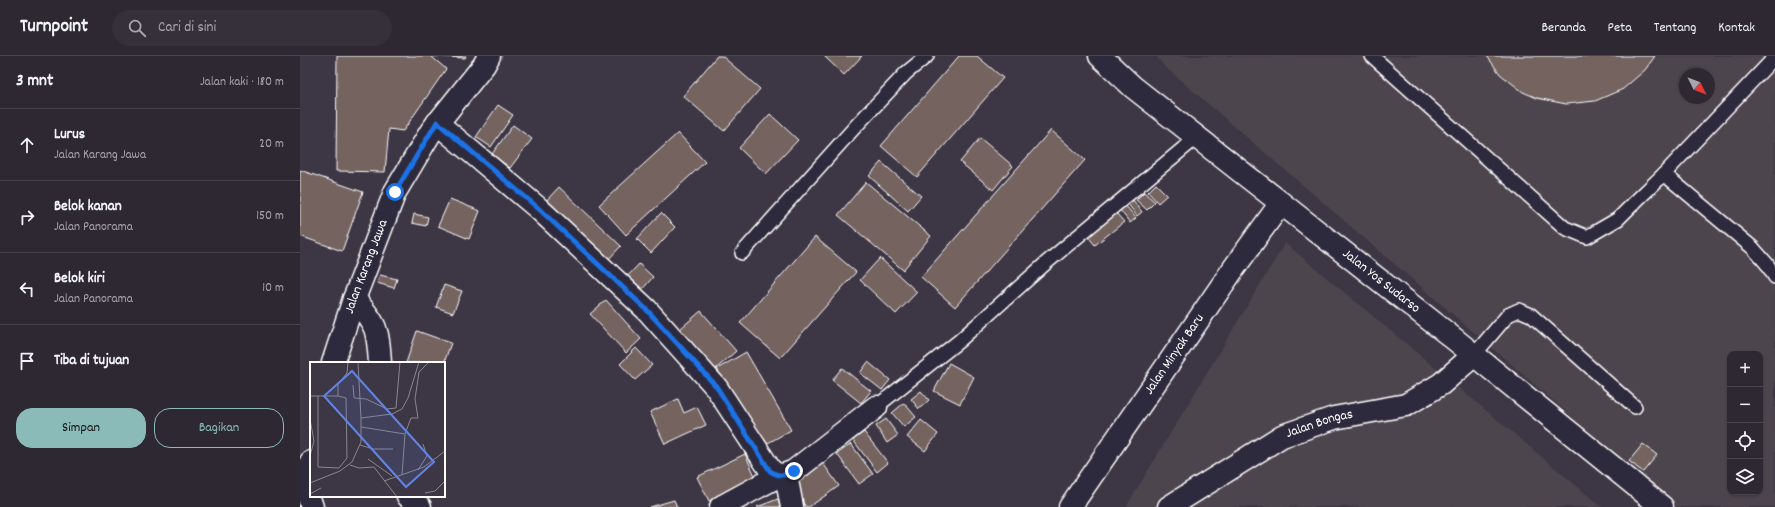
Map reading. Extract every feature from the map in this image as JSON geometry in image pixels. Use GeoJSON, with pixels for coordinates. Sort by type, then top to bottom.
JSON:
{"type":"FeatureCollection","features":[{"type":"Feature","properties":{"kind":"street","name":"Jalan Karang Jawa"},"geometry":{"type":"LineString","coordinates":[[333,362],[354,299],[395,192],[437,122],[484,65],[489,56]]}},
{"type":"Feature","properties":{"kind":"street","name":"Jalan Yos Sudarso"},"geometry":{"type":"LineString","coordinates":[[1100,56],[1133,87],[1474,355],[1662,507]]}},
{"type":"Feature","properties":{"kind":"street"},"geometry":{"type":"LineString","coordinates":[[437,122],[538,208],[647,310],[716,386],[770,471],[782,475]]}},
{"type":"Feature","properties":{"kind":"street","name":"Jalan Minyak Baru"},"geometry":{"type":"LineString","coordinates":[[1070,507],[1234,268],[1281,203]]}},
{"type":"Feature","properties":{"kind":"street"},"geometry":{"type":"LineString","coordinates":[[354,299],[370,316],[378,334],[380,362]]}},
{"type":"Feature","properties":{"kind":"street","name":"Jalan Bongas"},"geometry":{"type":"LineString","coordinates":[[1169,507],[1282,436],[1334,418],[1406,406],[1441,384],[1474,355]]}},
{"type":"Feature","properties":{"kind":"street"},"geometry":{"type":"LineString","coordinates":[[721,507],[782,475],[794,471],[876,406]]}},
{"type":"Feature","properties":{"kind":"street"},"geometry":{"type":"LineString","coordinates":[[310,473],[308,495],[312,507]]}},
{"type":"Feature","properties":{"kind":"street"},"geometry":{"type":"LineString","coordinates":[[782,475],[792,507]]}},
{"type":"Feature","properties":{"kind":"street"},"geometry":{"type":"LineString","coordinates":[[409,497],[420,507]]}},
{"type":"Feature","properties":{"kind":"lane"},"geometry":{"type":"LineString","coordinates":[[742,253],[855,127],[906,73],[927,56]]}},
{"type":"Feature","properties":{"kind":"lane"},"geometry":{"type":"LineString","coordinates":[[1372,56],[1565,228],[1587,237],[1618,219],[1664,174],[1775,58]]}},
{"type":"Feature","properties":{"kind":"lane"},"geometry":{"type":"LineString","coordinates":[[876,406],[959,341],[1046,263],[1197,137]]}},
{"type":"Feature","properties":{"kind":"lane"},"geometry":{"type":"LineString","coordinates":[[1664,174],[1753,248],[1767,264],[1775,277]]}},
{"type":"Feature","properties":{"kind":"lane"},"geometry":{"type":"LineString","coordinates":[[1474,355],[1508,314],[1519,310],[1531,315],[1635,407]]}},
{"type":"Feature","properties":{"kind":"shaded area"},"geometry":{"type":"Polygon","coordinates":[[[1156,56],[1775,56],[1775,507],[1677,507],[1164,66],[1156,56]]]}},
{"type":"Feature","properties":{"kind":"shaded area"},"geometry":{"type":"Polygon","coordinates":[[[1285,243],[1602,507],[1126,507],[1285,243]]]}},
{"type":"Feature","properties":{"kind":"building"},"geometry":{"type":"Polygon","coordinates":[[[337,56],[431,56],[446,69],[403,131],[389,129],[385,172],[336,171],[337,56]]]}},
{"type":"Feature","properties":{"kind":"building"},"geometry":{"type":"Polygon","coordinates":[[[431,56],[466,56],[465,58],[431,56]]]}},
{"type":"Feature","properties":{"kind":"building"},"geometry":{"type":"Polygon","coordinates":[[[717,56],[722,56],[760,89],[724,131],[683,96],[717,56]]]}},
{"type":"Feature","properties":{"kind":"building"},"geometry":{"type":"Polygon","coordinates":[[[824,56],[862,56],[844,75],[824,56]]]}},
{"type":"Feature","properties":{"kind":"building"},"geometry":{"type":"Polygon","coordinates":[[[959,56],[977,56],[1003,78],[917,177],[881,146],[959,56]]]}},
{"type":"Feature","properties":{"kind":"building"},"geometry":{"type":"Polygon","coordinates":[[[1487,56],[1655,56],[1645,70],[1623,89],[1595,101],[1566,104],[1537,98],[1523,92],[1500,74],[1487,56]]]}},
{"type":"Feature","properties":{"kind":"building"},"geometry":{"type":"Polygon","coordinates":[[[498,105],[513,115],[491,147],[476,137],[498,105]]]}},
{"type":"Feature","properties":{"kind":"building"},"geometry":{"type":"Polygon","coordinates":[[[770,114],[798,140],[766,174],[739,148],[770,114]]]}},
{"type":"Feature","properties":{"kind":"building"},"geometry":{"type":"Polygon","coordinates":[[[513,125],[532,139],[510,168],[492,154],[513,125]]]}},
{"type":"Feature","properties":{"kind":"building"},"geometry":{"type":"Polygon","coordinates":[[[1051,130],[1085,160],[955,307],[921,277],[1051,130]]]}},
{"type":"Feature","properties":{"kind":"building"},"geometry":{"type":"Polygon","coordinates":[[[678,133],[705,162],[626,235],[599,205],[678,133]]]}},
{"type":"Feature","properties":{"kind":"building"},"geometry":{"type":"Polygon","coordinates":[[[980,138],[1013,166],[993,190],[960,162],[980,138]]]}},
{"type":"Feature","properties":{"kind":"building"},"geometry":{"type":"Polygon","coordinates":[[[881,162],[921,196],[908,211],[869,176],[881,162]]]}},
{"type":"Feature","properties":{"kind":"building"},"geometry":{"type":"Polygon","coordinates":[[[300,170],[363,192],[342,251],[300,236],[300,170]]]}},
{"type":"Feature","properties":{"kind":"building"},"geometry":{"type":"Polygon","coordinates":[[[866,182],[931,236],[903,270],[838,215],[866,182]]]}},
{"type":"Feature","properties":{"kind":"building"},"geometry":{"type":"Polygon","coordinates":[[[1156,184],[1167,195],[1158,203],[1148,192],[1156,184]]]}},
{"type":"Feature","properties":{"kind":"building"},"geometry":{"type":"Polygon","coordinates":[[[559,187],[621,246],[607,261],[545,202],[559,187]]]}},
{"type":"Feature","properties":{"kind":"building"},"geometry":{"type":"Polygon","coordinates":[[[1144,192],[1155,202],[1147,210],[1136,200],[1144,192]]]}},
{"type":"Feature","properties":{"kind":"building"},"geometry":{"type":"Polygon","coordinates":[[[450,199],[480,211],[469,239],[438,226],[450,199]]]}},
{"type":"Feature","properties":{"kind":"building"},"geometry":{"type":"Polygon","coordinates":[[[1133,200],[1142,212],[1137,216],[1128,204],[1133,200]]]}},
{"type":"Feature","properties":{"kind":"building"},"geometry":{"type":"Polygon","coordinates":[[[1126,206],[1136,218],[1130,223],[1120,210],[1126,206]]]}},
{"type":"Feature","properties":{"kind":"building"},"geometry":{"type":"Polygon","coordinates":[[[1115,212],[1124,222],[1095,245],[1087,235],[1115,212]]]}},
{"type":"Feature","properties":{"kind":"building"},"geometry":{"type":"Polygon","coordinates":[[[661,213],[675,227],[651,253],[637,239],[661,213]]]}},
{"type":"Feature","properties":{"kind":"building"},"geometry":{"type":"Polygon","coordinates":[[[414,214],[428,217],[426,226],[412,223],[414,214]]]}},
{"type":"Feature","properties":{"kind":"building"},"geometry":{"type":"Polygon","coordinates":[[[815,237],[856,272],[780,358],[740,323],[815,237]]]}},
{"type":"Feature","properties":{"kind":"building"},"geometry":{"type":"Polygon","coordinates":[[[880,258],[917,292],[896,314],[860,280],[880,258]]]}},
{"type":"Feature","properties":{"kind":"building"},"geometry":{"type":"Polygon","coordinates":[[[639,264],[653,277],[640,292],[625,279],[639,264]]]}},
{"type":"Feature","properties":{"kind":"building"},"geometry":{"type":"Polygon","coordinates":[[[380,275],[397,279],[394,288],[377,283],[380,275]]]}},
{"type":"Feature","properties":{"kind":"building"},"geometry":{"type":"Polygon","coordinates":[[[444,285],[462,291],[453,313],[436,307],[444,285]]]}},
{"type":"Feature","properties":{"kind":"building"},"geometry":{"type":"Polygon","coordinates":[[[606,300],[641,339],[626,353],[590,314],[606,300]]]}},
{"type":"Feature","properties":{"kind":"building"},"geometry":{"type":"Polygon","coordinates":[[[701,311],[736,351],[709,375],[674,334],[701,311]]]}},
{"type":"Feature","properties":{"kind":"building"},"geometry":{"type":"Polygon","coordinates":[[[417,331],[451,343],[444,362],[406,362],[417,331]]]}},
{"type":"Feature","properties":{"kind":"building"},"geometry":{"type":"Polygon","coordinates":[[[636,348],[652,365],[635,380],[620,364],[636,348]]]}},
{"type":"Feature","properties":{"kind":"building"},"geometry":{"type":"Polygon","coordinates":[[[746,352],[791,430],[761,447],[717,369],[746,352]]]}},
{"type":"Feature","properties":{"kind":"building"},"geometry":{"type":"Polygon","coordinates":[[[868,362],[890,380],[882,390],[860,373],[868,362]]]}},
{"type":"Feature","properties":{"kind":"building"},"geometry":{"type":"Polygon","coordinates":[[[949,363],[974,377],[960,404],[934,391],[949,363]]]}},
{"type":"Feature","properties":{"kind":"building"},"geometry":{"type":"Polygon","coordinates":[[[842,368],[871,391],[861,403],[832,380],[842,368]]]}},
{"type":"Feature","properties":{"kind":"building"},"geometry":{"type":"Polygon","coordinates":[[[921,391],[929,400],[919,409],[911,399],[921,391]]]}},
{"type":"Feature","properties":{"kind":"building"},"geometry":{"type":"Polygon","coordinates":[[[678,399],[684,413],[697,407],[706,425],[665,444],[650,412],[678,399]]]}},
{"type":"Feature","properties":{"kind":"building"},"geometry":{"type":"Polygon","coordinates":[[[904,403],[916,417],[904,427],[892,413],[904,403]]]}},
{"type":"Feature","properties":{"kind":"building"},"geometry":{"type":"Polygon","coordinates":[[[886,419],[898,435],[887,443],[876,426],[886,419]]]}},
{"type":"Feature","properties":{"kind":"building"},"geometry":{"type":"Polygon","coordinates":[[[921,420],[938,434],[925,451],[907,437],[921,420]]]}},
{"type":"Feature","properties":{"kind":"building"},"geometry":{"type":"Polygon","coordinates":[[[864,432],[888,463],[877,472],[853,440],[864,432]]]}},
{"type":"Feature","properties":{"kind":"building"},"geometry":{"type":"Polygon","coordinates":[[[851,444],[873,474],[859,484],[837,454],[851,444]]]}},
{"type":"Feature","properties":{"kind":"building"},"geometry":{"type":"Polygon","coordinates":[[[1643,444],[1657,455],[1643,472],[1629,461],[1643,444]]]}},
{"type":"Feature","properties":{"kind":"building"},"geometry":{"type":"Polygon","coordinates":[[[745,454],[756,478],[709,501],[697,477],[745,454]]]}},
{"type":"Feature","properties":{"kind":"building"},"geometry":{"type":"Polygon","coordinates":[[[820,459],[839,486],[809,507],[806,507],[788,482],[820,459]]]}},
{"type":"Feature","properties":{"kind":"building"},"geometry":{"type":"Polygon","coordinates":[[[778,499],[781,507],[757,507],[778,499]]]}},
{"type":"Feature","properties":{"kind":"building"},"geometry":{"type":"Polygon","coordinates":[[[674,500],[677,507],[650,507],[674,500]]]}},
{"type":"Feature","properties":{"kind":"route"},"geometry":{"type":"LineString","coordinates":[[395,192],[437,122],[538,208],[647,310],[716,386],[770,471],[778,476],[786,475],[794,471]]}}]}
